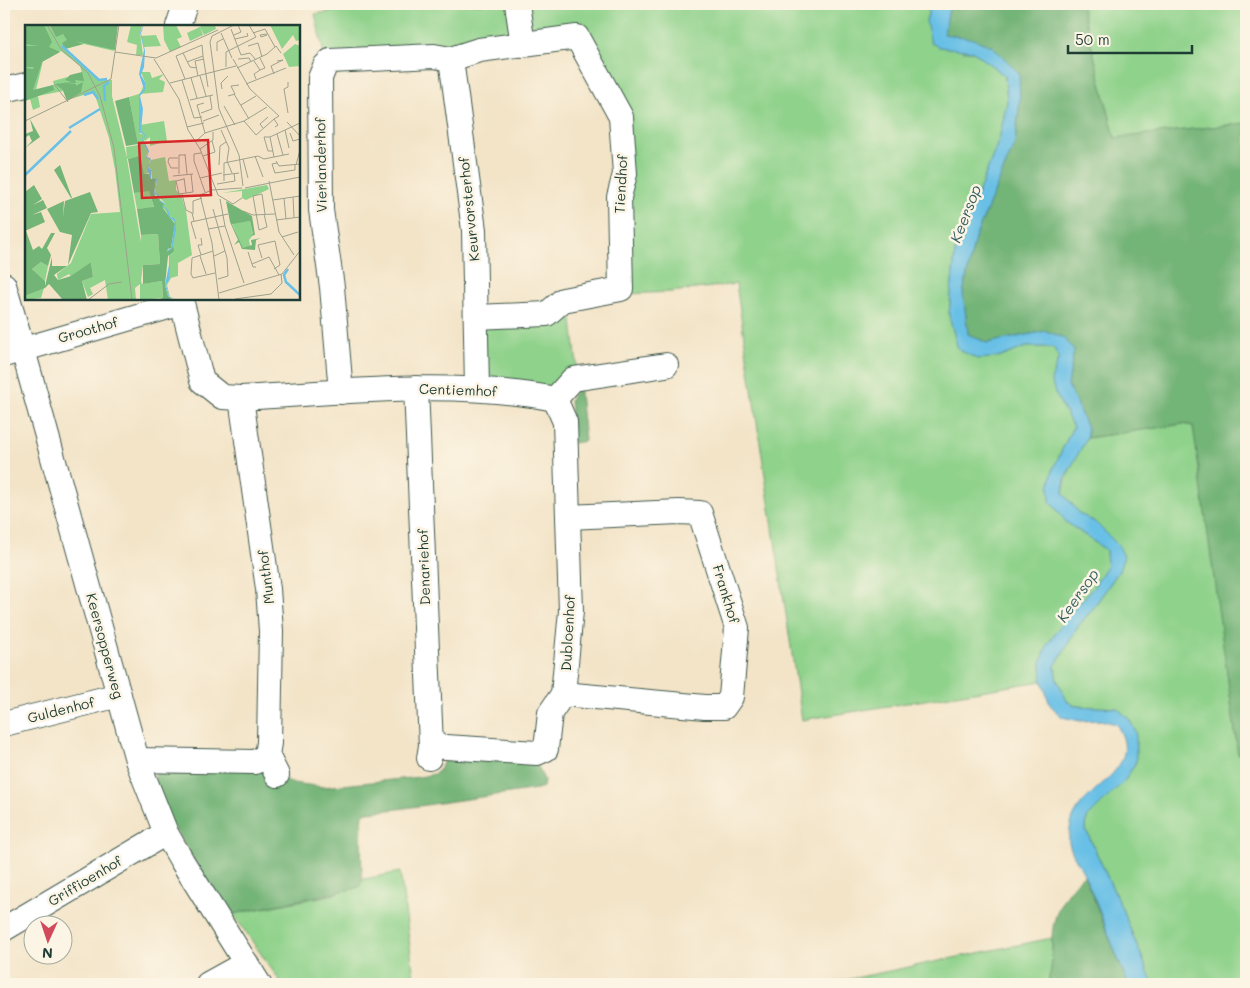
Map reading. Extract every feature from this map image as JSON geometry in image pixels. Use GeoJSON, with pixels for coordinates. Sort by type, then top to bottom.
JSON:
{"type":"FeatureCollection","features":[{"type":"Feature","properties":{"kind":"street"},"geometry":{"type":"LineString","coordinates":[[178,25],[184,4]]}},
{"type":"Feature","properties":{"kind":"street"},"geometry":{"type":"LineString","coordinates":[[194,25],[198,4]]}},
{"type":"Feature","properties":{"kind":"street"},"geometry":{"type":"LineString","coordinates":[[517,4],[523,45]]}},
{"type":"Feature","properties":{"kind":"street","name":"Tiendhof"},"geometry":{"type":"LineString","coordinates":[[451,60],[479,50],[577,37],[621,117],[625,174],[619,197],[621,288],[563,300],[547,314],[476,317]]}},
{"type":"Feature","properties":{"kind":"street","name":"Vierlanderhof"},"geometry":{"type":"LineString","coordinates":[[341,392],[332,287],[321,210],[320,78],[324,66],[330,61],[434,56],[451,60]]}},
{"type":"Feature","properties":{"kind":"street","name":"Keurvorsterhof"},"geometry":{"type":"LineString","coordinates":[[451,60],[474,230],[478,388]]}},
{"type":"Feature","properties":{"kind":"street"},"geometry":{"type":"LineString","coordinates":[[4,90],[25,85]]}},
{"type":"Feature","properties":{"kind":"street","name":"Keersopperweg"},"geometry":{"type":"LineString","coordinates":[[4,285],[14,352],[137,760],[166,832],[259,984]]}},
{"type":"Feature","properties":{"kind":"street"},"geometry":{"type":"LineString","coordinates":[[181,301],[202,381],[222,397],[241,398]]}},
{"type":"Feature","properties":{"kind":"street","name":"Groothof"},"geometry":{"type":"LineString","coordinates":[[14,352],[181,301]]}},
{"type":"Feature","properties":{"kind":"street"},"geometry":{"type":"LineString","coordinates":[[555,399],[573,379],[666,365]]}},
{"type":"Feature","properties":{"kind":"street","name":"Centiemhof"},"geometry":{"type":"LineString","coordinates":[[241,398],[416,388],[478,388],[555,399]]}},
{"type":"Feature","properties":{"kind":"street","name":"Denariehof"},"geometry":{"type":"LineString","coordinates":[[416,388],[430,752]]}},
{"type":"Feature","properties":{"kind":"street","name":"Munthof"},"geometry":{"type":"LineString","coordinates":[[137,760],[255,762],[272,765],[269,743],[271,630],[268,589],[241,398]]}},
{"type":"Feature","properties":{"kind":"street","name":"Dubloenhof"},"geometry":{"type":"LineString","coordinates":[[430,752],[537,753],[546,749],[550,713],[564,694],[571,611],[566,422],[555,399]]}},
{"type":"Feature","properties":{"kind":"street","name":"Frankhof"},"geometry":{"type":"LineString","coordinates":[[564,694],[705,707],[724,707],[731,697],[737,628],[700,513],[679,512],[568,517]]}},
{"type":"Feature","properties":{"kind":"street","name":"Guldenhof"},"geometry":{"type":"LineString","coordinates":[[4,724],[118,695]]}},
{"type":"Feature","properties":{"kind":"street","name":"Griffioenhof"},"geometry":{"type":"LineString","coordinates":[[4,929],[166,832]]}},
{"type":"Feature","properties":{"kind":"street"},"geometry":{"type":"LineString","coordinates":[[208,984],[246,963]]}},
{"type":"Feature","properties":{"kind":"green space"},"geometry":{"type":"Polygon","coordinates":[[[378,4],[511,4],[513,22],[505,42],[325,59],[315,14],[378,4]]]}},
{"type":"Feature","properties":{"kind":"green space"},"geometry":{"type":"Polygon","coordinates":[[[528,4],[931,4],[926,21],[963,51],[973,51],[1005,76],[1007,102],[999,140],[955,252],[949,315],[958,349],[1001,357],[1026,347],[1053,347],[1059,357],[1052,380],[1055,393],[1073,427],[1053,469],[1066,522],[1106,550],[1107,566],[1093,588],[1066,618],[1041,663],[1042,681],[802,720],[736,284],[671,292],[627,294],[630,176],[583,31],[535,33],[531,27],[528,4]]]}},
{"type":"Feature","properties":{"kind":"green space"},"geometry":{"type":"Polygon","coordinates":[[[950,4],[1081,4],[1115,138],[1246,123],[1246,753],[1238,754],[1193,426],[1183,424],[1087,438],[1087,428],[1068,385],[1074,350],[1046,331],[987,343],[968,334],[963,294],[975,238],[1015,143],[1020,99],[1019,73],[992,46],[943,34],[950,4]]]}},
{"type":"Feature","properties":{"kind":"green space"},"geometry":{"type":"Polygon","coordinates":[[[1081,4],[1246,4],[1246,123],[1115,138],[1081,4]]]}},
{"type":"Feature","properties":{"kind":"green space"},"geometry":{"type":"Polygon","coordinates":[[[570,302],[577,366],[550,391],[487,381],[482,327],[570,302]]]}},
{"type":"Feature","properties":{"kind":"green space"},"geometry":{"type":"Polygon","coordinates":[[[579,384],[585,441],[573,443],[570,400],[579,384]]]}},
{"type":"Feature","properties":{"kind":"green space"},"geometry":{"type":"Polygon","coordinates":[[[1183,424],[1193,426],[1195,434],[1238,754],[1246,753],[1246,984],[1153,984],[1086,830],[1087,818],[1125,780],[1136,762],[1117,708],[1075,706],[1066,701],[1056,677],[1055,666],[1079,625],[1119,571],[1095,522],[1080,514],[1063,493],[1072,464],[1087,438],[1183,424]]]}},
{"type":"Feature","properties":{"kind":"green space"},"geometry":{"type":"Polygon","coordinates":[[[445,757],[536,762],[544,780],[543,787],[367,812],[363,814],[361,835],[362,879],[360,886],[233,914],[226,911],[164,812],[154,775],[162,769],[258,768],[293,783],[323,787],[431,775],[439,770],[445,757]]]}},
{"type":"Feature","properties":{"kind":"green space"},"geometry":{"type":"Polygon","coordinates":[[[400,872],[414,977],[377,984],[282,984],[233,914],[335,894],[334,885],[400,872]]]}},
{"type":"Feature","properties":{"kind":"green space"},"geometry":{"type":"Polygon","coordinates":[[[1084,875],[1128,984],[1047,984],[1051,967],[1053,929],[1058,911],[1071,888],[1084,875]]]}},
{"type":"Feature","properties":{"kind":"green space"},"geometry":{"type":"Polygon","coordinates":[[[1052,938],[1052,966],[1047,984],[825,984],[1052,938]]]}},
{"type":"Feature","properties":{"kind":"water"},"geometry":{"type":"Polygon","coordinates":[[[931,4],[950,4],[944,34],[970,38],[992,46],[1019,73],[1020,99],[1015,143],[975,238],[963,293],[968,334],[987,343],[1046,331],[1064,338],[1074,350],[1068,385],[1087,428],[1087,438],[1065,478],[1063,493],[1080,514],[1095,522],[1118,545],[1124,556],[1119,571],[1079,625],[1055,666],[1056,677],[1067,701],[1075,706],[1117,708],[1129,719],[1136,732],[1136,762],[1125,780],[1087,818],[1086,830],[1153,984],[1128,984],[1090,888],[1069,843],[1071,824],[1077,810],[1118,766],[1124,754],[1124,740],[1116,724],[1101,720],[1080,721],[1062,717],[1050,705],[1042,681],[1041,663],[1047,645],[1066,618],[1093,588],[1107,566],[1106,550],[1066,522],[1050,501],[1049,488],[1053,469],[1073,427],[1055,393],[1051,380],[1059,357],[1053,347],[1026,347],[1001,357],[977,359],[958,349],[949,315],[955,252],[999,140],[1007,102],[1005,76],[973,51],[939,47],[931,43],[926,21],[931,4]]]}},
{"type":"Feature","properties":{"kind":"water label","name":"Keersop"},"geometry":{"type":"Point","coordinates":[966,214]}},
{"type":"Feature","properties":{"kind":"water label","name":"Keersop"},"geometry":{"type":"Point","coordinates":[1078,596]}}]}
